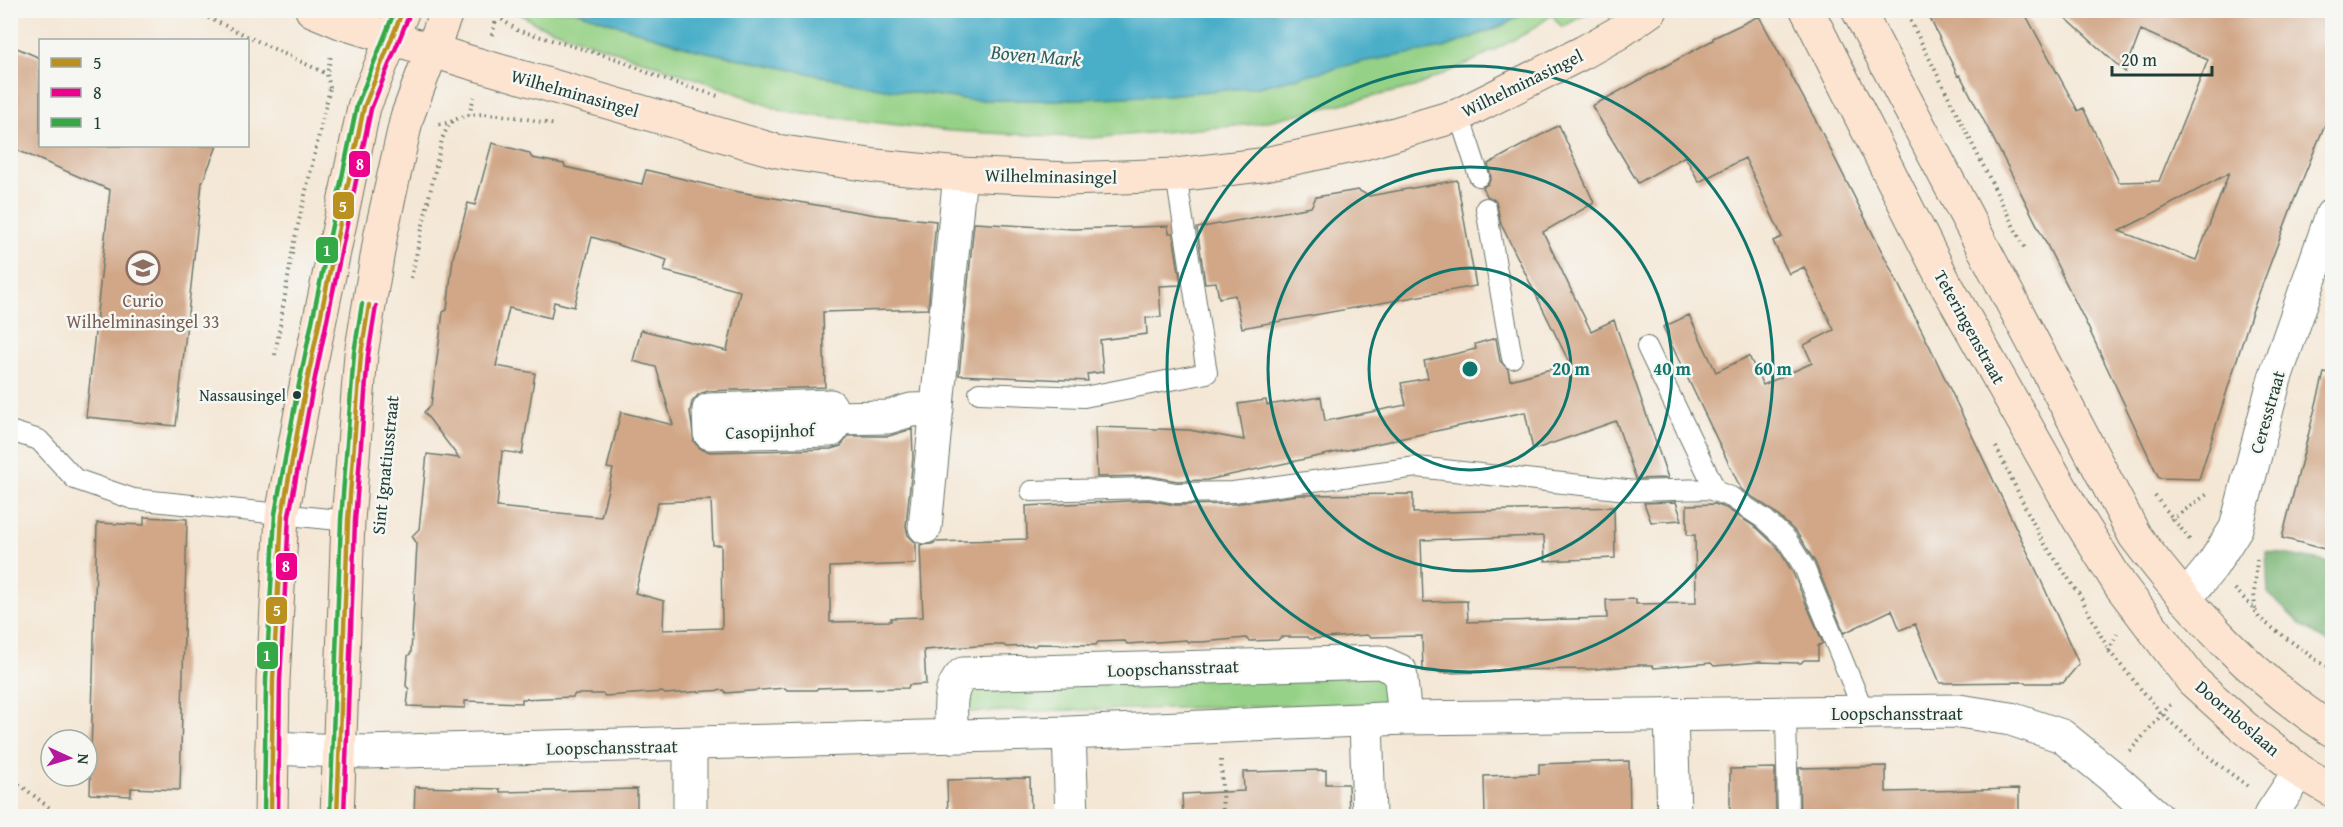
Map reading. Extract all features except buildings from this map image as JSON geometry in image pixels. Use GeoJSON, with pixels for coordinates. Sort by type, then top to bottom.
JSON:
{"type":"FeatureCollection","features":[{"type":"Feature","properties":{"kind":"main road","name":"Wilhelminasingel"},"geometry":{"type":"LineString","coordinates":[[312,10],[343,23],[397,24],[432,51],[777,151],[876,166],[960,174],[1068,179],[1176,175],[1260,165],[1360,144],[1459,115],[1592,48],[1651,10]]}},
{"type":"Feature","properties":{"kind":"main road"},"geometry":{"type":"LineString","coordinates":[[432,51],[447,10]]}},
{"type":"Feature","properties":{"kind":"main road","name":"Teteringenstraat"},"geometry":{"type":"LineString","coordinates":[[1807,10],[1943,279],[2078,518],[2131,601],[2155,632]]}},
{"type":"Feature","properties":{"kind":"main road"},"geometry":{"type":"LineString","coordinates":[[1858,10],[2135,536],[2185,599],[2219,636],[2252,666],[2332,730]]}},
{"type":"Feature","properties":{"kind":"main road"},"geometry":{"type":"LineString","coordinates":[[271,816],[273,680],[282,515],[304,396],[364,107],[397,24]]}},
{"type":"Feature","properties":{"kind":"main road","name":"Sint Ignatiusstraat"},"geometry":{"type":"LineString","coordinates":[[337,816],[348,522],[361,354],[372,283],[407,117],[432,51]]}},
{"type":"Feature","properties":{"kind":"main road"},"geometry":{"type":"LineString","coordinates":[[2155,632],[2185,599]]}},
{"type":"Feature","properties":{"kind":"main road","name":"Doornboslaan"},"geometry":{"type":"LineString","coordinates":[[2155,632],[2192,680],[2244,727],[2300,771],[2332,790]]}},
{"type":"Feature","properties":{"kind":"street"},"geometry":{"type":"LineString","coordinates":[[925,527],[960,174]]}},
{"type":"Feature","properties":{"kind":"street","name":"Ceresstraat"},"geometry":{"type":"LineString","coordinates":[[2185,599],[2212,566],[2236,528],[2275,378],[2320,288],[2332,215]]}},
{"type":"Feature","properties":{"kind":"street","name":"Casopijnhof"},"geometry":{"type":"LineString","coordinates":[[831,418],[888,417],[911,410],[937,409]]}},
{"type":"Feature","properties":{"kind":"street","name":"Loopschansstraat"},"geometry":{"type":"LineString","coordinates":[[952,736],[951,694],[954,683],[963,674],[1380,662],[1400,672],[1405,718]]}},
{"type":"Feature","properties":{"kind":"street","name":"Loopschansstraat"},"geometry":{"type":"LineString","coordinates":[[272,748],[365,752],[690,745],[1069,733],[1405,718],[1959,711],[2011,719],[2062,736],[2156,816]]}},
{"type":"Feature","properties":{"kind":"street"},"geometry":{"type":"LineString","coordinates":[[1671,714],[1674,816]]}},
{"type":"Feature","properties":{"kind":"street"},"geometry":{"type":"LineString","coordinates":[[1366,720],[1369,816]]}},
{"type":"Feature","properties":{"kind":"street"},"geometry":{"type":"LineString","coordinates":[[1069,733],[1072,816]]}},
{"type":"Feature","properties":{"kind":"street"},"geometry":{"type":"LineString","coordinates":[[690,745],[690,816]]}},
{"type":"Feature","properties":{"kind":"street"},"geometry":{"type":"LineString","coordinates":[[2273,812],[2300,771]]}},
{"type":"Feature","properties":{"kind":"lane"},"geometry":{"type":"LineString","coordinates":[[1459,115],[1479,176]]}},
{"type":"Feature","properties":{"kind":"lane"},"geometry":{"type":"LineString","coordinates":[[979,393],[1084,397],[1207,373],[1176,175]]}},
{"type":"Feature","properties":{"kind":"lane"},"geometry":{"type":"LineString","coordinates":[[1486,208],[1512,358]]}},
{"type":"Feature","properties":{"kind":"lane"},"geometry":{"type":"LineString","coordinates":[[1647,347],[1716,491]]}},
{"type":"Feature","properties":{"kind":"lane","name":"Sint Ignatiusstraat"},"geometry":{"type":"LineString","coordinates":[[10,431],[39,440],[75,478],[133,499],[348,522]]}},
{"type":"Feature","properties":{"kind":"lane"},"geometry":{"type":"LineString","coordinates":[[1031,491],[1149,488],[1176,493],[1233,492],[1417,468],[1636,490],[1703,489],[1716,491],[1731,497],[1764,519],[1793,548],[1804,567],[1864,712]]}},
{"type":"Feature","properties":{"kind":"lane"},"geometry":{"type":"LineString","coordinates":[[1786,714],[1788,816]]}},
{"type":"Feature","properties":{"kind":"path"},"geometry":{"type":"LineString","coordinates":[[192,10],[327,74]]}},
{"type":"Feature","properties":{"kind":"path"},"geometry":{"type":"LineString","coordinates":[[1905,10],[2027,252]]}},
{"type":"Feature","properties":{"kind":"path"},"geometry":{"type":"LineString","coordinates":[[468,115],[473,100]]}},
{"type":"Feature","properties":{"kind":"path"},"geometry":{"type":"LineString","coordinates":[[410,280],[442,139],[453,121]]}},
{"type":"Feature","properties":{"kind":"path"},"geometry":{"type":"LineString","coordinates":[[2150,490],[2212,566]]}},
{"type":"Feature","properties":{"kind":"path"},"geometry":{"type":"LineString","coordinates":[[2255,610],[2259,618],[2332,669]]}},
{"type":"Feature","properties":{"kind":"path"},"geometry":{"type":"LineString","coordinates":[[2124,671],[2162,714],[2273,812]]}},
{"type":"Feature","properties":{"kind":"path"},"geometry":{"type":"LineString","coordinates":[[2110,775],[2162,714]]}},
{"type":"Feature","properties":{"kind":"path"},"geometry":{"type":"LineString","coordinates":[[1220,727],[1223,816]]}},
{"type":"Feature","properties":{"kind":"path"},"geometry":{"type":"LineString","coordinates":[[10,777],[60,816]]}},
{"type":"Feature","properties":{"kind":"green space"},"geometry":{"type":"Polygon","coordinates":[[[516,11],[575,11],[693,49],[879,88],[971,100],[1055,100],[1166,95],[1258,87],[1361,62],[1444,48],[1506,24],[1527,11],[1592,11],[1562,27],[1552,15],[1528,32],[1475,60],[1414,87],[1255,124],[1092,138],[950,131],[785,112],[723,88],[536,24],[516,11]]]}},
{"type":"Feature","properties":{"kind":"green space"},"geometry":{"type":"Polygon","coordinates":[[[2266,551],[2327,562],[2332,566],[2332,645],[2301,625],[2268,593],[2266,551]]]}},
{"type":"Feature","properties":{"kind":"green space"},"geometry":{"type":"Polygon","coordinates":[[[1370,669],[1388,682],[1388,704],[967,712],[966,693],[976,683],[1370,669]]]}},
{"type":"Feature","properties":{"kind":"water","name":"Boven Mark"},"geometry":{"type":"Polygon","coordinates":[[[575,11],[1527,11],[1506,24],[1444,48],[1361,62],[1258,87],[1166,95],[1055,100],[971,100],[879,88],[693,49],[575,11]]]}},
{"type":"Feature","properties":{"kind":"transit line","name":"1"},"geometry":{"type":"LineString","coordinates":[[264,816],[266,680],[275,514],[297,394],[357,105],[395,10]]}},
{"type":"Feature","properties":{"kind":"transit line","name":"5"},"geometry":{"type":"LineString","coordinates":[[271,816],[273,680],[282,515],[304,396],[364,107],[403,10]]}},
{"type":"Feature","properties":{"kind":"transit line","name":"8"},"geometry":{"type":"LineString","coordinates":[[278,816],[280,680],[289,516],[311,397],[371,109],[410,13]]}},
{"type":"Feature","properties":{"kind":"transit line","name":"1"},"geometry":{"type":"LineString","coordinates":[[330,816],[341,520],[354,353],[362,304]]}},
{"type":"Feature","properties":{"kind":"transit line","name":"5"},"geometry":{"type":"LineString","coordinates":[[337,816],[348,521],[361,354],[369,305]]}},
{"type":"Feature","properties":{"kind":"transit line","name":"8"},"geometry":{"type":"LineString","coordinates":[[344,816],[355,521],[368,355],[376,306]]}},
{"type":"Feature","properties":{"kind":"place","name":"Curio Wilhelminasingel 33"},"geometry":{"type":"Point","coordinates":[143,268]}},
{"type":"Feature","properties":{"kind":"place","name":"Nassausingel"},"geometry":{"type":"Point","coordinates":[297,395]}}]}
